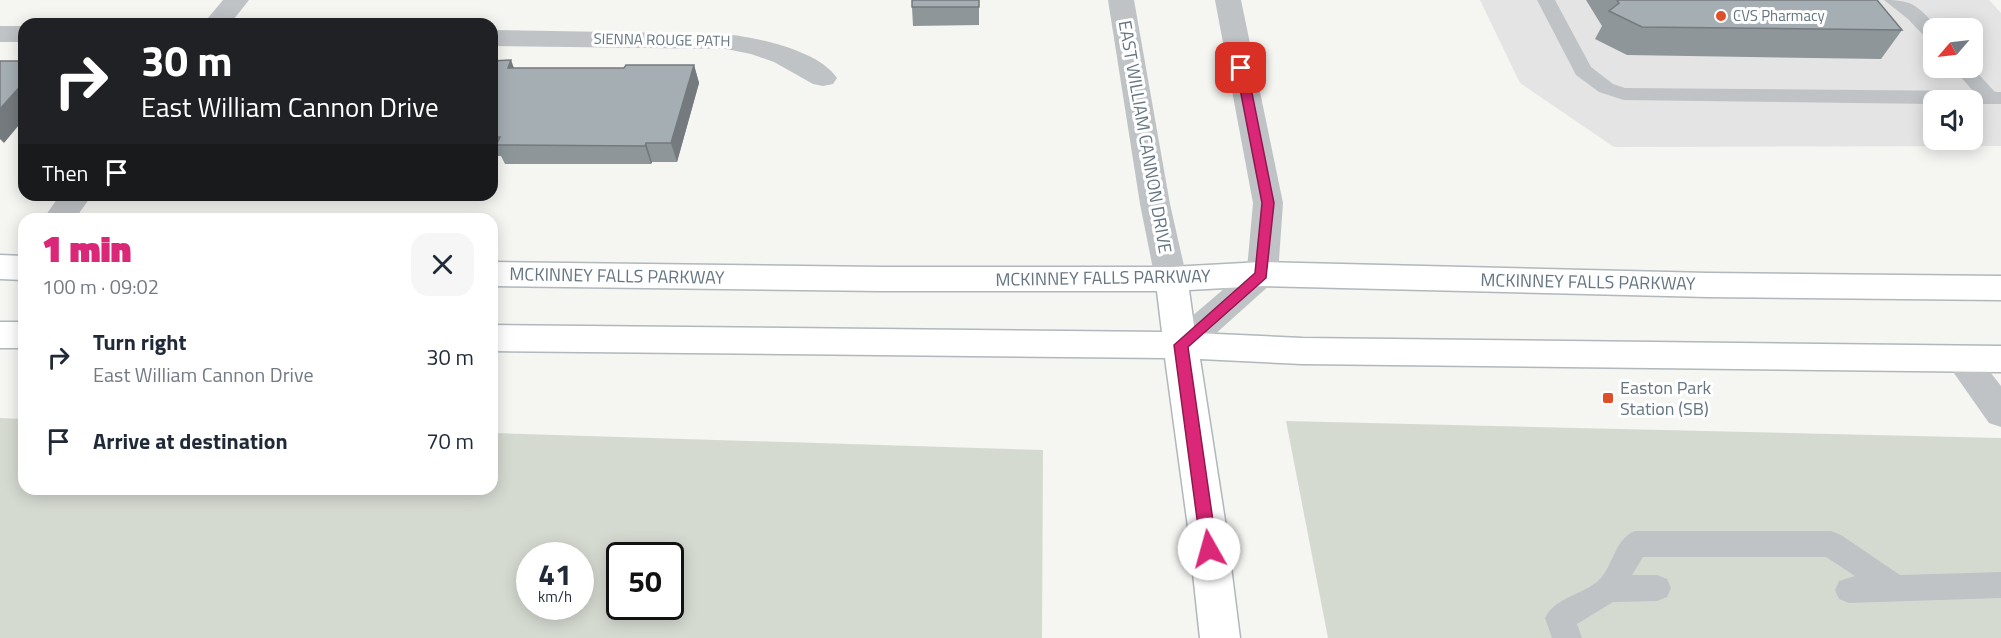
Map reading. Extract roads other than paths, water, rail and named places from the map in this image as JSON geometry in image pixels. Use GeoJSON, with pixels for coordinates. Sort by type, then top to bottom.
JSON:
{"type":"FeatureCollection","features":[{"type":"Feature","properties":{"kind":"main road","name":"MCKINNEY FALLS PARKWAY"},"geometry":{"type":"LineString","coordinates":[[498,274],[881,279],[1171,279],[1262,274],[1696,285],[2001,288]]}},
{"type":"Feature","properties":{"kind":"main road","name":"EAST WILLIAM CANNON DRIVE"},"geometry":{"type":"LineString","coordinates":[[1171,279],[1220,638]]}},
{"type":"Feature","properties":{"kind":"main road"},"geometry":{"type":"LineString","coordinates":[[0,335],[18,335]]}},
{"type":"Feature","properties":{"kind":"main road"},"geometry":{"type":"LineString","coordinates":[[498,338],[1181,345],[1302,351],[2001,359]]}},
{"type":"Feature","properties":{"kind":"street"},"geometry":{"type":"LineString","coordinates":[[221,18],[236,0]]}},
{"type":"Feature","properties":{"kind":"street","name":"EAST WILLIAM CANNON DRIVE"},"geometry":{"type":"LineString","coordinates":[[1121,0],[1155,204],[1171,279]]}},
{"type":"Feature","properties":{"kind":"street"},"geometry":{"type":"LineString","coordinates":[[1181,345],[1262,274],[1268,203],[1228,0]]}},
{"type":"Feature","properties":{"kind":"street"},"geometry":{"type":"LineString","coordinates":[[0,34],[18,34]]}},
{"type":"Feature","properties":{"kind":"street","name":"SIENNA ROUGE PATH"},"geometry":{"type":"LineString","coordinates":[[498,38],[744,42],[804,64],[823,78]]}},
{"type":"Feature","properties":{"kind":"street"},"geometry":{"type":"LineString","coordinates":[[63,213],[72,201]]}},
{"type":"Feature","properties":{"kind":"street"},"geometry":{"type":"LineString","coordinates":[[1961,359],[2001,413]]}},
{"type":"Feature","properties":{"kind":"lane"},"geometry":{"type":"LineString","coordinates":[[1546,0],[1583,71],[1606,88],[1624,94],[1996,98]]}},
{"type":"Feature","properties":{"kind":"lane"},"geometry":{"type":"LineString","coordinates":[[1893,0],[1923,23]]}},
{"type":"Feature","properties":{"kind":"lane"},"geometry":{"type":"LineString","coordinates":[[1974,78],[1996,98]]}},
{"type":"Feature","properties":{"kind":"lane"},"geometry":{"type":"LineString","coordinates":[[1567,638],[1560,618],[1609,589],[1635,544],[1831,544],[1895,588]]}},
{"type":"Feature","properties":{"kind":"lane"},"geometry":{"type":"LineString","coordinates":[[1849,590],[2001,585]]}},
{"type":"Feature","properties":{"kind":"lane"},"geometry":{"type":"LineString","coordinates":[[1609,589],[1657,588]]}},
{"type":"Feature","properties":{"kind":"place","name":"CVS Pharmacy"},"geometry":{"type":"Point","coordinates":[1721,16]}},
{"type":"Feature","properties":{"kind":"place","name":"Easton Park Station (SB)"},"geometry":{"type":"Point","coordinates":[1608,398]}}]}
